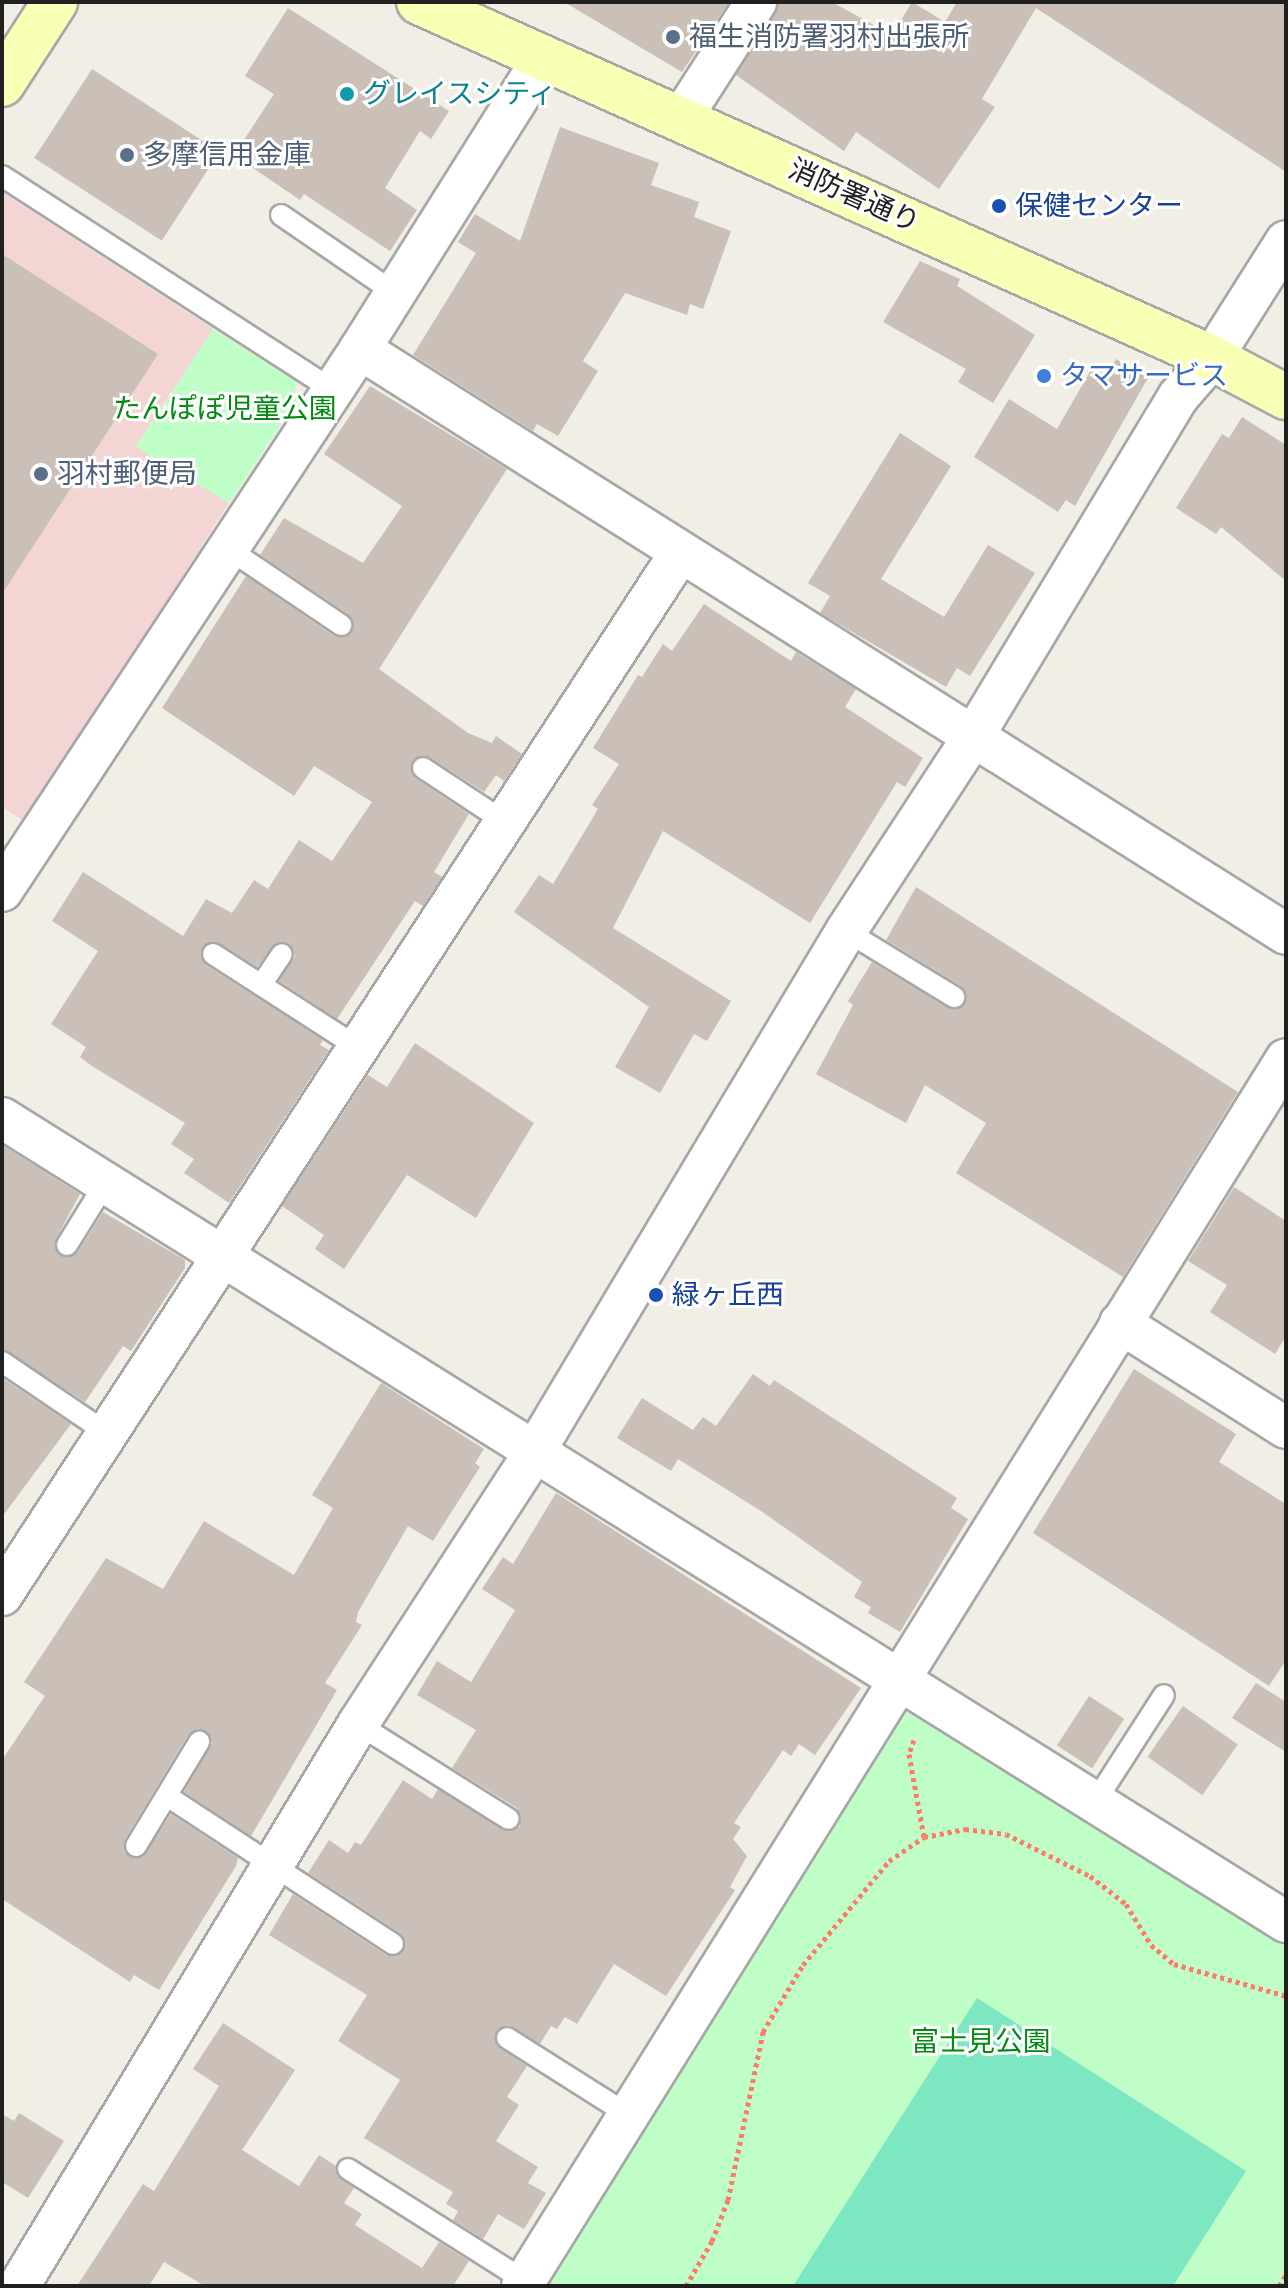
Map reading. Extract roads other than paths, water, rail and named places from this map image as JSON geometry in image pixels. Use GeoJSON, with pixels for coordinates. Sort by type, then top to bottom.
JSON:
{"type":"FeatureCollection","features":[{"type":"Feature","properties":{"kind":"street"},"geometry":{"type":"LineString","coordinates":[[2,84],[55,2]]}},
{"type":"Feature","properties":{"kind":"street","name":"消防署通り"},"geometry":{"type":"LineString","coordinates":[[419,2],[682,117],[1212,358],[1286,397]]}},
{"type":"Feature","properties":{"kind":"street"},"geometry":{"type":"LineString","coordinates":[[682,117],[756,2]]}},
{"type":"Feature","properties":{"kind":"street"},"geometry":{"type":"LineString","coordinates":[[2,891],[360,349],[543,58]]}},
{"type":"Feature","properties":{"kind":"street"},"geometry":{"type":"LineString","coordinates":[[16,2273],[273,1865],[358,1724],[535,1451],[846,931],[973,737],[1178,397],[1212,358],[1286,241]]}},
{"type":"Feature","properties":{"kind":"street"},"geometry":{"type":"LineString","coordinates":[[360,349],[1286,934]]}},
{"type":"Feature","properties":{"kind":"street"},"geometry":{"type":"LineString","coordinates":[[2,1595],[680,553]]}},
{"type":"Feature","properties":{"kind":"street"},"geometry":{"type":"LineString","coordinates":[[524,2284],[627,2114],[914,1688],[1120,1323],[1286,1059]]}},
{"type":"Feature","properties":{"kind":"street"},"geometry":{"type":"LineString","coordinates":[[2,1118],[224,1253],[1286,1922]]}},
{"type":"Feature","properties":{"kind":"street"},"geometry":{"type":"LineString","coordinates":[[1120,1323],[1286,1428]]}},
{"type":"Feature","properties":{"kind":"lane"},"geometry":{"type":"LineString","coordinates":[[2,176],[333,390]]}},
{"type":"Feature","properties":{"kind":"lane"},"geometry":{"type":"LineString","coordinates":[[281,215],[395,293]]}},
{"type":"Feature","properties":{"kind":"lane"},"geometry":{"type":"LineString","coordinates":[[227,548],[341,625]]}},
{"type":"Feature","properties":{"kind":"lane"},"geometry":{"type":"LineString","coordinates":[[423,768],[505,822]]}},
{"type":"Feature","properties":{"kind":"lane"},"geometry":{"type":"LineString","coordinates":[[846,931],[954,997]]}},
{"type":"Feature","properties":{"kind":"lane"},"geometry":{"type":"LineString","coordinates":[[213,954],[359,1048]]}},
{"type":"Feature","properties":{"kind":"lane"},"geometry":{"type":"LineString","coordinates":[[261,985],[282,954]]}},
{"type":"Feature","properties":{"kind":"lane"},"geometry":{"type":"LineString","coordinates":[[67,1245],[106,1182]]}},
{"type":"Feature","properties":{"kind":"lane"},"geometry":{"type":"LineString","coordinates":[[2,1362],[107,1433]]}},
{"type":"Feature","properties":{"kind":"lane"},"geometry":{"type":"LineString","coordinates":[[1095,1802],[1164,1695]]}},
{"type":"Feature","properties":{"kind":"lane"},"geometry":{"type":"LineString","coordinates":[[358,1724],[509,1819]]}},
{"type":"Feature","properties":{"kind":"lane"},"geometry":{"type":"LineString","coordinates":[[136,1846],[199,1742]]}},
{"type":"Feature","properties":{"kind":"lane"},"geometry":{"type":"LineString","coordinates":[[167,1796],[393,1944]]}},
{"type":"Feature","properties":{"kind":"lane"},"geometry":{"type":"LineString","coordinates":[[507,2038],[627,2114]]}},
{"type":"Feature","properties":{"kind":"lane"},"geometry":{"type":"LineString","coordinates":[[348,2169],[524,2284]]}},
{"type":"Feature","properties":{"kind":"place","name":"福生消防署羽村出張所"},"geometry":{"type":"Point","coordinates":[673,37]}},
{"type":"Feature","properties":{"kind":"place","name":"グレイスシティ"},"geometry":{"type":"Point","coordinates":[347,94]}},
{"type":"Feature","properties":{"kind":"place","name":"多摩信用金庫"},"geometry":{"type":"Point","coordinates":[127,155]}},
{"type":"Feature","properties":{"kind":"place","name":"保健センター"},"geometry":{"type":"Point","coordinates":[999,206]}},
{"type":"Feature","properties":{"kind":"place","name":"タマサービス"},"geometry":{"type":"Point","coordinates":[1044,376]}},
{"type":"Feature","properties":{"kind":"place","name":"羽村郵便局"},"geometry":{"type":"Point","coordinates":[41,474]}},
{"type":"Feature","properties":{"kind":"place","name":"緑ヶ丘西"},"geometry":{"type":"Point","coordinates":[656,1295]}},
{"type":"Feature","properties":{"kind":"park label","name":"たんぽぽ児童公園"},"geometry":{"type":"Point","coordinates":[225,409]}},
{"type":"Feature","properties":{"kind":"park label","name":"富士見公園"},"geometry":{"type":"Point","coordinates":[981,2042]}}]}
